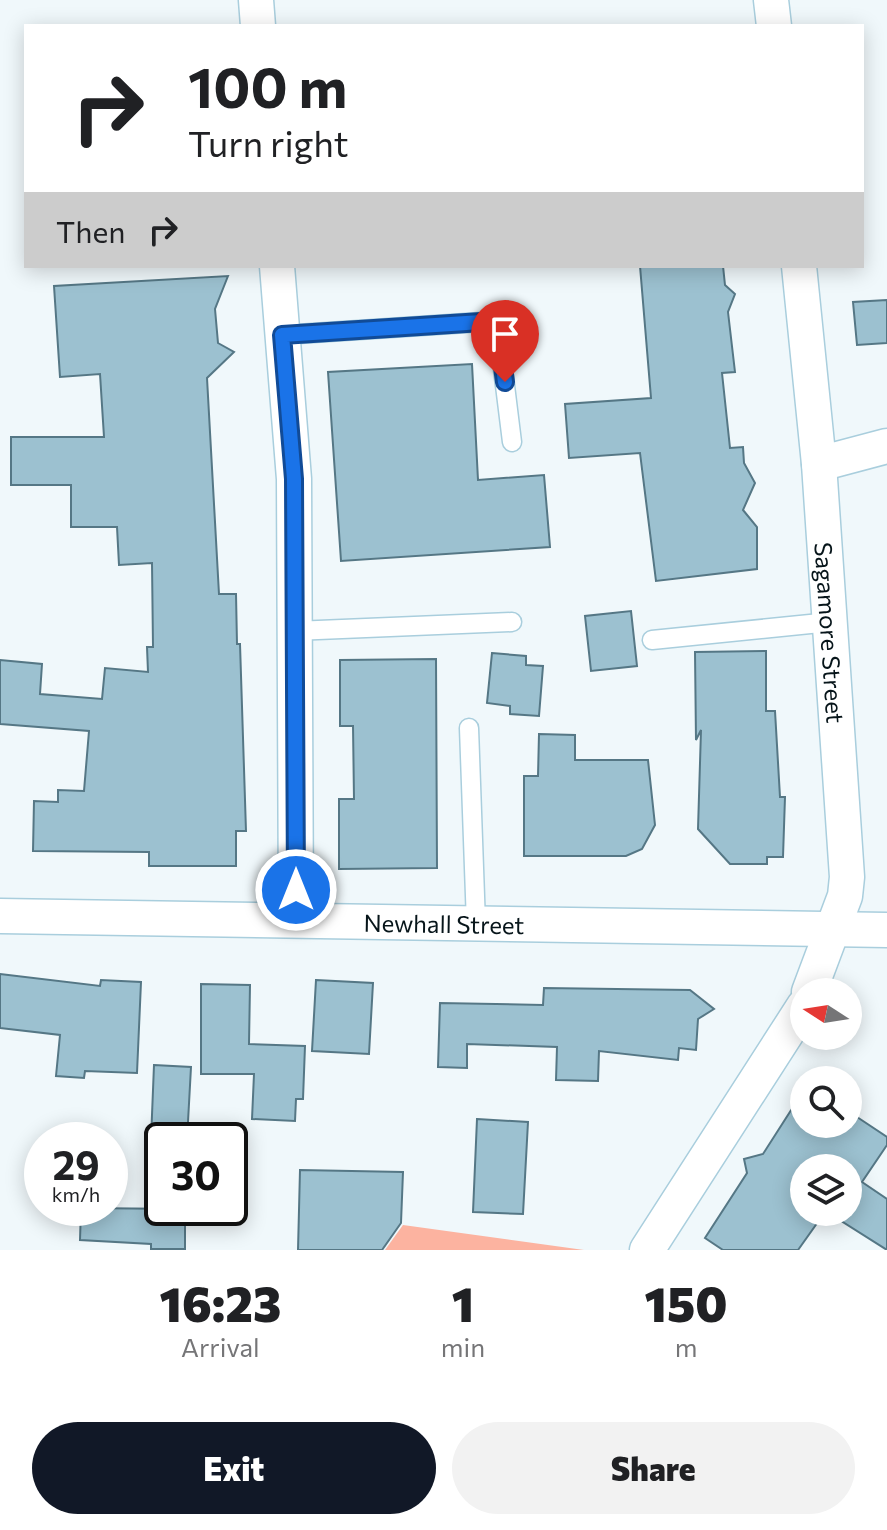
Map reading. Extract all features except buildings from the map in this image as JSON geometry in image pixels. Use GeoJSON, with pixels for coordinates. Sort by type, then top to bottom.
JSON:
{"type":"FeatureCollection","features":[{"type":"Feature","properties":{"kind":"street"},"geometry":{"type":"LineString","coordinates":[[256,0],[258,24]]}},
{"type":"Feature","properties":{"kind":"street"},"geometry":{"type":"LineString","coordinates":[[771,0],[774,24]]}},
{"type":"Feature","properties":{"kind":"street"},"geometry":{"type":"LineString","coordinates":[[277,268],[294,479],[296,919]]}},
{"type":"Feature","properties":{"kind":"street","name":"Sagamore Street"},"geometry":{"type":"LineString","coordinates":[[799,268],[819,464],[847,877],[834,929],[815,978]]}},
{"type":"Feature","properties":{"kind":"street"},"geometry":{"type":"LineString","coordinates":[[819,464],[887,446]]}},
{"type":"Feature","properties":{"kind":"street","name":"Newhall Street"},"geometry":{"type":"LineString","coordinates":[[0,916],[887,930]]}},
{"type":"Feature","properties":{"kind":"street"},"geometry":{"type":"LineString","coordinates":[[647,1250],[790,1028]]}},
{"type":"Feature","properties":{"kind":"lane"},"geometry":{"type":"LineString","coordinates":[[282,335],[497,321],[512,442]]}},
{"type":"Feature","properties":{"kind":"lane"},"geometry":{"type":"LineString","coordinates":[[294,631],[512,622]]}},
{"type":"Feature","properties":{"kind":"lane"},"geometry":{"type":"LineString","coordinates":[[652,640],[830,622]]}},
{"type":"Feature","properties":{"kind":"lane"},"geometry":{"type":"LineString","coordinates":[[469,728],[476,924]]}},
{"type":"Feature","properties":{"kind":"shaded area"},"geometry":{"type":"Polygon","coordinates":[[[403,1225],[584,1250],[385,1250],[403,1225]]]}},
{"type":"Feature","properties":{"kind":"route"},"geometry":{"type":"LineString","coordinates":[[296,890],[294,479],[282,335],[497,321],[505,382]]}}]}
